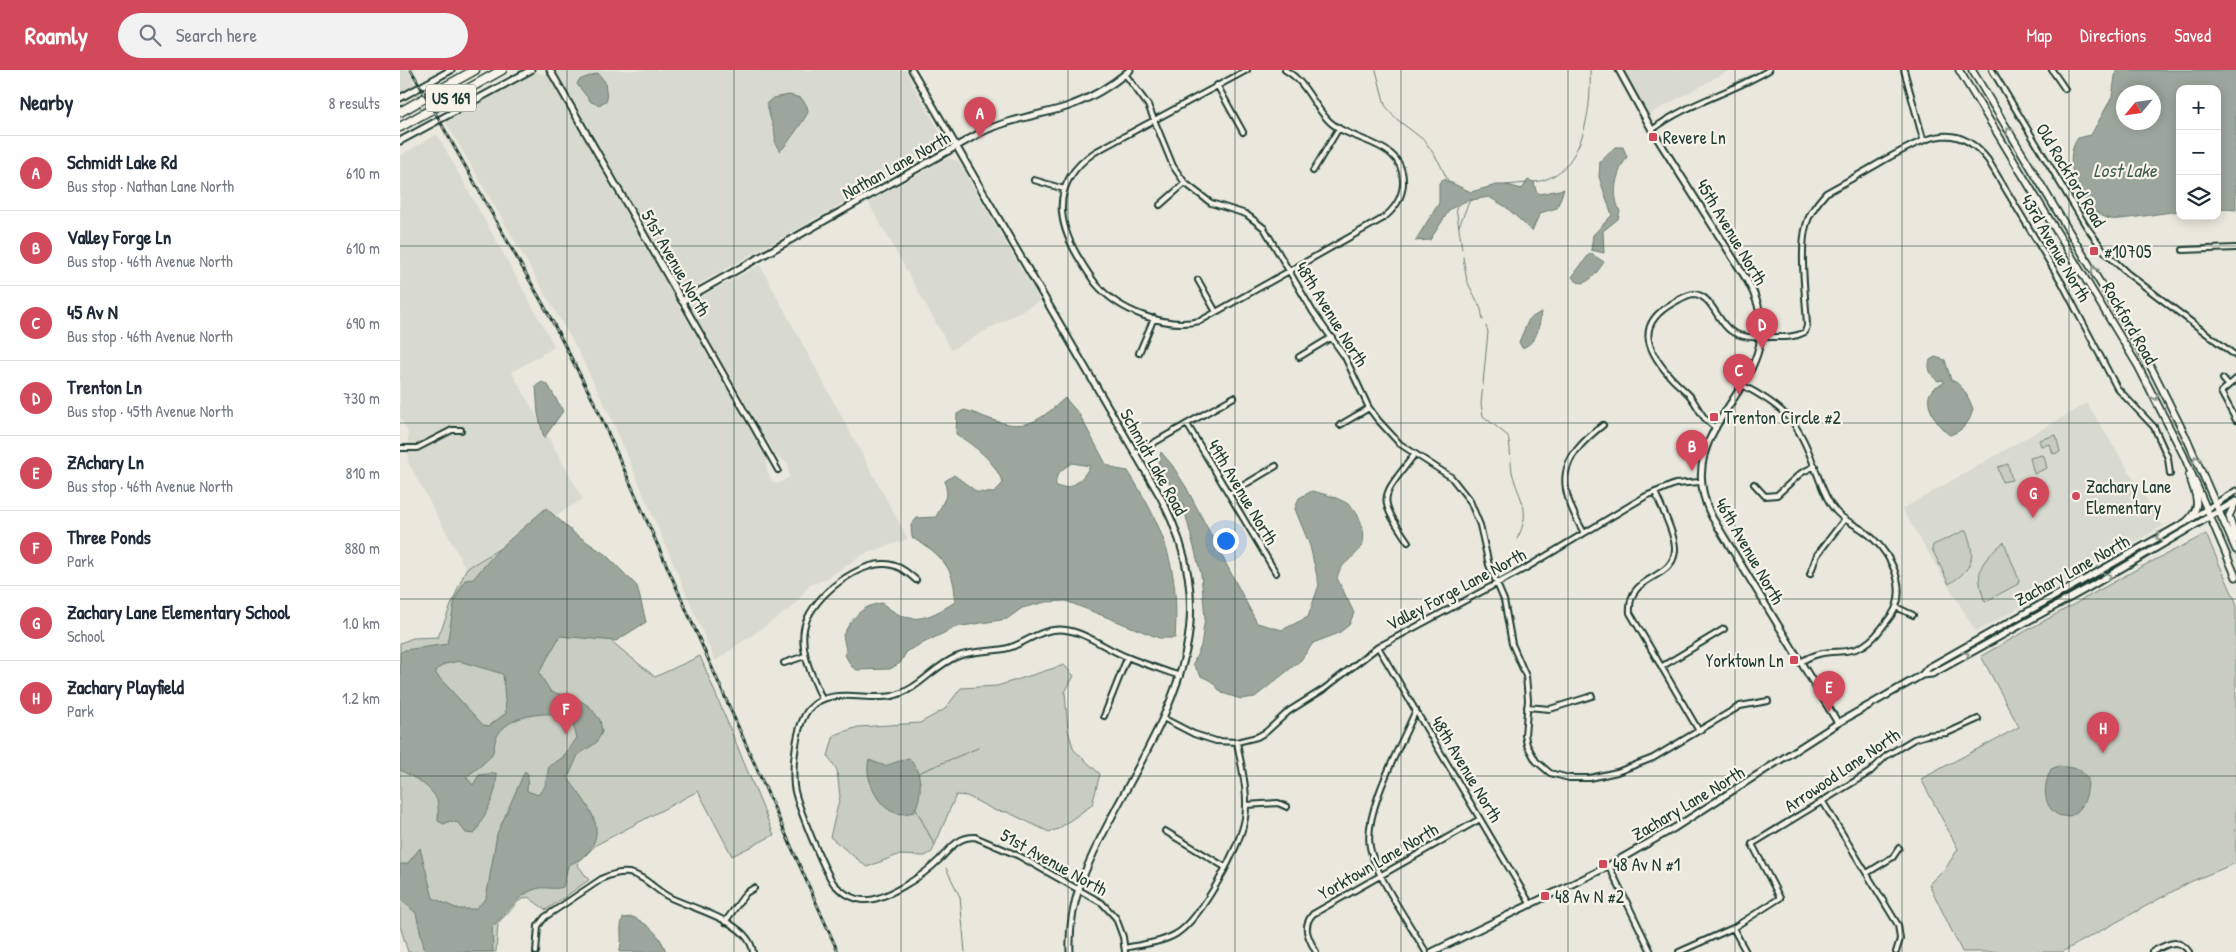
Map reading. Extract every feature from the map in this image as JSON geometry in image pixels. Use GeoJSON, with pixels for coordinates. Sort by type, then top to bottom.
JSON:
{"type":"FeatureCollection","features":[{"type":"Feature","properties":{"kind":"highway","name":"US 169"},"geometry":{"type":"LineString","coordinates":[[400,112],[475,70]]}},
{"type":"Feature","properties":{"kind":"highway","name":"US 169"},"geometry":{"type":"LineString","coordinates":[[400,127],[502,70]]}},
{"type":"Feature","properties":{"kind":"main road","name":"Rockford Road"},"geometry":{"type":"LineString","coordinates":[[1960,70],[2156,398],[2184,456],[2236,577]]}},
{"type":"Feature","properties":{"kind":"main road","name":"Rockford Road"},"geometry":{"type":"LineString","coordinates":[[1972,70],[2137,343],[2176,416],[2236,550]]}},
{"type":"Feature","properties":{"kind":"main road"},"geometry":{"type":"LineString","coordinates":[[2184,456],[2197,499],[2197,507],[2193,515],[2186,522]]}},
{"type":"Feature","properties":{"kind":"main road"},"geometry":{"type":"LineString","coordinates":[[2236,501],[2229,516],[2236,540]]}},
{"type":"Feature","properties":{"kind":"street"},"geometry":{"type":"LineString","coordinates":[[400,98],[451,70]]}},
{"type":"Feature","properties":{"kind":"street"},"geometry":{"type":"LineString","coordinates":[[400,141],[531,70]]}},
{"type":"Feature","properties":{"kind":"street","name":"51st Avenue North"},"geometry":{"type":"LineString","coordinates":[[550,70],[778,470]]}},
{"type":"Feature","properties":{"kind":"street","name":"Schmidt Lake Road"},"geometry":{"type":"LineString","coordinates":[[912,70],[1169,512],[1186,566],[1190,588],[1190,631],[1180,676],[1163,718],[1088,861],[1078,888],[1071,917],[1070,952]]}},
{"type":"Feature","properties":{"kind":"street"},"geometry":{"type":"LineString","coordinates":[[1247,70],[1085,159],[1076,167],[1064,189],[1061,210],[1067,238],[1087,272],[1107,294],[1166,323],[1190,323],[1216,312],[1382,219],[1400,198],[1403,181],[1402,170],[1392,154],[1377,144],[1339,128],[1323,114],[1294,72],[1285,70]]}},
{"type":"Feature","properties":{"kind":"street","name":"45th Avenue North"},"geometry":{"type":"LineString","coordinates":[[1619,70],[1652,130],[1754,294],[1761,318],[1761,337],[1754,362],[1742,386]]}},
{"type":"Feature","properties":{"kind":"street"},"geometry":{"type":"LineString","coordinates":[[1652,130],[1687,109],[1769,70]]}},
{"type":"Feature","properties":{"kind":"street"},"geometry":{"type":"LineString","coordinates":[[1716,428],[1701,416],[1689,395],[1673,381],[1657,359],[1648,336],[1650,323],[1667,307],[1685,296],[1695,294],[1705,298],[1719,319],[1731,331],[1748,337],[1798,336],[1805,332],[1807,326],[1804,242],[1806,226],[1818,202],[1826,193],[1923,139],[1904,70]]}},
{"type":"Feature","properties":{"kind":"street","name":"Old Rockford Road"},"geometry":{"type":"LineString","coordinates":[[1992,70],[2086,226],[2104,252],[2236,356]]}},
{"type":"Feature","properties":{"kind":"street"},"geometry":{"type":"LineString","coordinates":[[2052,70],[2065,89]]}},
{"type":"Feature","properties":{"kind":"street","name":"Nathan Lane North"},"geometry":{"type":"LineString","coordinates":[[682,301],[993,126],[1084,100],[1128,72]]}},
{"type":"Feature","properties":{"kind":"street","name":"48th Avenue North"},"geometry":{"type":"LineString","coordinates":[[1128,72],[1155,119],[1173,166],[1185,183],[1211,203],[1246,214],[1260,223],[1313,312],[1332,337],[1354,373],[1369,408],[1387,432],[1414,455],[1451,477],[1470,500],[1478,518],[1484,552],[1504,600],[1512,644],[1526,676],[1527,707],[1525,735],[1530,754],[1536,761],[1550,773],[1570,778],[1590,778],[1629,768],[1653,758],[1699,730]]}},
{"type":"Feature","properties":{"kind":"street"},"geometry":{"type":"LineString","coordinates":[[1218,85],[1243,132]]}},
{"type":"Feature","properties":{"kind":"street"},"geometry":{"type":"LineString","coordinates":[[1313,171],[1339,128]]}},
{"type":"Feature","properties":{"kind":"street","name":"43rd Avenue North"},"geometry":{"type":"LineString","coordinates":[[1923,139],[1944,135],[1954,136],[1974,145],[1986,157],[2062,283],[2117,388],[2154,427],[2168,458],[2170,474]]}},
{"type":"Feature","properties":{"kind":"street"},"geometry":{"type":"LineString","coordinates":[[1034,180],[1064,189]]}},
{"type":"Feature","properties":{"kind":"street"},"geometry":{"type":"LineString","coordinates":[[1160,205],[1185,183]]}},
{"type":"Feature","properties":{"kind":"street"},"geometry":{"type":"LineString","coordinates":[[2183,250],[2236,248]]}},
{"type":"Feature","properties":{"kind":"street"},"geometry":{"type":"LineString","coordinates":[[1198,280],[1216,312]]}},
{"type":"Feature","properties":{"kind":"street"},"geometry":{"type":"LineString","coordinates":[[1139,353],[1154,318]]}},
{"type":"Feature","properties":{"kind":"street"},"geometry":{"type":"LineString","coordinates":[[1299,356],[1332,337]]}},
{"type":"Feature","properties":{"kind":"street"},"geometry":{"type":"LineString","coordinates":[[2222,379],[2228,386]]}},
{"type":"Feature","properties":{"kind":"street"},"geometry":{"type":"LineString","coordinates":[[2236,380],[2221,392],[2236,420]]}},
{"type":"Feature","properties":{"kind":"street"},"geometry":{"type":"LineString","coordinates":[[1742,386],[1770,401],[1792,420],[1807,444],[1828,501],[1844,520],[1872,537],[1892,566],[1898,582],[1896,607],[1868,644],[1850,652],[1816,653],[1800,662]]}},
{"type":"Feature","properties":{"kind":"street","name":"46th Avenue North"},"geometry":{"type":"LineString","coordinates":[[1742,386],[1716,428],[1702,457],[1700,482],[1705,504],[1838,723]]}},
{"type":"Feature","properties":{"kind":"street"},"geometry":{"type":"LineString","coordinates":[[1136,454],[1234,397]]}},
{"type":"Feature","properties":{"kind":"street"},"geometry":{"type":"LineString","coordinates":[[1340,425],[1369,408]]}},
{"type":"Feature","properties":{"kind":"street","name":"49th Avenue North"},"geometry":{"type":"LineString","coordinates":[[1187,424],[1276,573]]}},
{"type":"Feature","properties":{"kind":"street"},"geometry":{"type":"LineString","coordinates":[[1584,533],[1569,505],[1565,481],[1566,469],[1577,448],[1603,425]]}},
{"type":"Feature","properties":{"kind":"street"},"geometry":{"type":"LineString","coordinates":[[400,448],[417,448],[452,430],[462,430]]}},
{"type":"Feature","properties":{"kind":"street"},"geometry":{"type":"LineString","coordinates":[[1408,542],[1390,515],[1385,501],[1390,487],[1414,455]]}},
{"type":"Feature","properties":{"kind":"street"},"geometry":{"type":"LineString","coordinates":[[1229,494],[1276,466]]}},
{"type":"Feature","properties":{"kind":"street"},"geometry":{"type":"LineString","coordinates":[[1754,484],[1765,496],[1777,496],[1801,474],[1815,466]]}},
{"type":"Feature","properties":{"kind":"street","name":"Valley Forge Lane North"},"geometry":{"type":"LineString","coordinates":[[1237,742],[1266,732],[1289,711],[1324,689],[1378,647],[1497,584],[1655,492],[1676,484],[1700,482]]}},
{"type":"Feature","properties":{"kind":"street","name":"Zachary Lane North"},"geometry":{"type":"LineString","coordinates":[[1432,952],[1531,906],[1608,866],[1676,827],[1838,723],[1922,675],[1928,668],[1985,634],[2186,522],[2236,491]]}},
{"type":"Feature","properties":{"kind":"street"},"geometry":{"type":"LineString","coordinates":[[1655,492],[1674,544],[1673,557],[1664,569],[1645,581],[1634,591],[1629,604],[1630,613],[1699,730],[1740,706],[1768,701]]}},
{"type":"Feature","properties":{"kind":"street","name":"Zachary Lane North"},"geometry":{"type":"LineString","coordinates":[[1922,675],[1932,674],[1988,644],[2236,501]]}},
{"type":"Feature","properties":{"kind":"street"},"geometry":{"type":"LineString","coordinates":[[1810,574],[1817,555],[1844,520]]}},
{"type":"Feature","properties":{"kind":"street"},"geometry":{"type":"LineString","coordinates":[[916,580],[908,572],[891,565],[872,566],[835,586],[817,601],[805,625],[803,642],[805,656],[822,699],[840,696],[891,696],[916,687],[952,658],[970,652],[1006,649],[1055,629],[1072,631],[1127,658],[1180,676]]}},
{"type":"Feature","properties":{"kind":"street"},"geometry":{"type":"LineString","coordinates":[[1896,607],[1914,615]]}},
{"type":"Feature","properties":{"kind":"street"},"geometry":{"type":"LineString","coordinates":[[1661,667],[1724,629]]}},
{"type":"Feature","properties":{"kind":"street","name":"48th Avenue North"},"geometry":{"type":"LineString","coordinates":[[1378,647],[1531,906]]}},
{"type":"Feature","properties":{"kind":"street"},"geometry":{"type":"LineString","coordinates":[[784,663],[805,656]]}},
{"type":"Feature","properties":{"kind":"street"},"geometry":{"type":"LineString","coordinates":[[1104,716],[1127,658]]}},
{"type":"Feature","properties":{"kind":"street"},"geometry":{"type":"LineString","coordinates":[[1527,707],[1550,709],[1592,696]]}},
{"type":"Feature","properties":{"kind":"street","name":"51st Avenue North"},"geometry":{"type":"LineString","coordinates":[[822,699],[809,709],[798,732],[794,774],[796,798],[831,879],[840,889],[855,898],[871,900],[880,898],[931,867],[955,843],[969,837],[976,837],[1006,849],[1102,903],[1116,918],[1125,950]]}},
{"type":"Feature","properties":{"kind":"street"},"geometry":{"type":"LineString","coordinates":[[1416,710],[1371,818],[1370,848],[1382,875],[1426,952]]}},
{"type":"Feature","properties":{"kind":"street"},"geometry":{"type":"LineString","coordinates":[[1125,950],[1167,939],[1186,927],[1200,910],[1238,844],[1246,817],[1237,742],[1216,741],[1205,738],[1163,718]]}},
{"type":"Feature","properties":{"kind":"street","name":"Arrowood Lane North"},"geometry":{"type":"LineString","coordinates":[[1733,928],[1780,898],[1752,844],[1870,772],[1886,756],[1914,740],[1927,735],[1947,733],[1978,718]]}},
{"type":"Feature","properties":{"kind":"street"},"geometry":{"type":"LineString","coordinates":[[1823,802],[1898,925],[1900,939],[1896,952]]}},
{"type":"Feature","properties":{"kind":"street"},"geometry":{"type":"LineString","coordinates":[[1246,805],[1278,803],[1287,807]]}},
{"type":"Feature","properties":{"kind":"street","name":"Yorktown Lane North"},"geometry":{"type":"LineString","coordinates":[[1316,952],[1308,938],[1306,926],[1313,914],[1480,819]]}},
{"type":"Feature","properties":{"kind":"street"},"geometry":{"type":"LineString","coordinates":[[1165,831],[1225,866]]}},
{"type":"Feature","properties":{"kind":"street"},"geometry":{"type":"LineString","coordinates":[[1867,873],[1893,857],[1899,848]]}},
{"type":"Feature","properties":{"kind":"street"},"geometry":{"type":"LineString","coordinates":[[1608,866],[1651,952]]}},
{"type":"Feature","properties":{"kind":"street"},"geometry":{"type":"LineString","coordinates":[[536,952],[538,926],[545,917],[603,878],[619,873],[636,875],[670,897],[725,922],[750,942],[753,952]]}},
{"type":"Feature","properties":{"kind":"street"},"geometry":{"type":"LineString","coordinates":[[725,922],[746,893],[754,888]]}},
{"type":"Feature","properties":{"kind":"street"},"geometry":{"type":"LineString","coordinates":[[1679,952],[1733,928],[1746,952]]}},
{"type":"Feature","properties":{"kind":"street"},"geometry":{"type":"LineString","coordinates":[[2152,952],[2173,942],[2182,945],[2188,952]]}},
{"type":"Feature","properties":{"kind":"shaded area"},"geometry":{"type":"Polygon","coordinates":[[[400,70],[408,70],[416,85],[400,94],[400,70]]]}},
{"type":"Feature","properties":{"kind":"shaded area"},"geometry":{"type":"Polygon","coordinates":[[[555,70],[905,70],[946,143],[943,147],[685,292],[681,290],[555,70]]]}},
{"type":"Feature","properties":{"kind":"shaded area"},"geometry":{"type":"Polygon","coordinates":[[[1623,70],[1730,70],[1648,115],[1623,70]]]}},
{"type":"Feature","properties":{"kind":"shaded area"},"geometry":{"type":"Polygon","coordinates":[[[536,72],[548,76],[766,458],[767,471],[772,481],[778,484],[789,477],[788,463],[776,456],[690,307],[693,301],[760,265],[908,539],[864,554],[826,579],[810,585],[794,606],[715,661],[610,416],[576,347],[444,119],[536,72]]]}},
{"type":"Feature","properties":{"kind":"shaded area"},"geometry":{"type":"Polygon","coordinates":[[[437,134],[555,347],[512,372],[583,499],[466,569],[408,462],[408,433],[400,417],[400,156],[437,134]]]}},
{"type":"Feature","properties":{"kind":"shaded area"},"geometry":{"type":"Polygon","coordinates":[[[948,158],[958,161],[1040,301],[951,350],[868,202],[948,158]]]}},
{"type":"Feature","properties":{"kind":"shaded area"},"geometry":{"type":"Polygon","coordinates":[[[2087,403],[2163,526],[1976,632],[1902,509],[2087,403]]]}},
{"type":"Feature","properties":{"kind":"shaded area"},"geometry":{"type":"Polygon","coordinates":[[[2056,435],[2060,452],[2053,454],[2050,444],[2041,446],[2039,440],[2056,435]]]}},
{"type":"Feature","properties":{"kind":"shaded area"},"geometry":{"type":"Polygon","coordinates":[[[2044,456],[2047,468],[2034,474],[2030,458],[2044,456]]]}},
{"type":"Feature","properties":{"kind":"shaded area"},"geometry":{"type":"Polygon","coordinates":[[[2008,464],[2012,480],[2002,482],[1998,467],[2008,464]]]}},
{"type":"Feature","properties":{"kind":"shaded area"},"geometry":{"type":"Polygon","coordinates":[[[1966,530],[1971,548],[1971,561],[1964,573],[1949,584],[1932,549],[1933,545],[1966,530]]]}},
{"type":"Feature","properties":{"kind":"shaded area"},"geometry":{"type":"Polygon","coordinates":[[[2206,534],[2236,602],[2236,863],[2190,882],[2062,952],[1962,952],[1929,884],[1947,866],[1958,849],[1921,779],[2019,727],[1981,656],[2139,568],[2206,534]]]}},
{"type":"Feature","properties":{"kind":"shaded area"},"geometry":{"type":"Polygon","coordinates":[[[2004,542],[2019,580],[2018,584],[1985,602],[1980,582],[1981,568],[1989,556],[2004,542]]]}},
{"type":"Feature","properties":{"kind":"shaded area"},"geometry":{"type":"Polygon","coordinates":[[[499,549],[655,677],[700,656],[774,835],[732,856],[698,791],[596,845],[577,864],[589,880],[546,910],[528,897],[519,901],[498,923],[496,952],[408,952],[400,926],[400,643],[413,638],[438,637],[466,569],[499,549]]]}},
{"type":"Feature","properties":{"kind":"shaded area"},"geometry":{"type":"Polygon","coordinates":[[[1064,665],[1074,676],[1065,692],[1068,731],[1074,750],[1100,774],[1092,805],[1058,829],[1049,832],[1007,812],[996,811],[967,796],[956,795],[932,852],[925,856],[898,855],[867,867],[830,837],[840,797],[837,770],[828,756],[834,735],[858,727],[920,723],[945,709],[961,688],[997,686],[1064,665]]]}},
{"type":"Feature","properties":{"kind":"water","name":"Lost Lake"},"geometry":{"type":"Polygon","coordinates":[[[2116,70],[2236,70],[2236,210],[2221,208],[2221,85],[2176,85],[2176,212],[2133,218],[2110,219],[2093,209],[2079,190],[2072,168],[2071,157],[2073,147],[2078,138],[2091,135],[2112,97],[2116,70]]]}},
{"type":"Feature","properties":{"kind":"water"},"geometry":{"type":"Polygon","coordinates":[[[598,73],[605,82],[607,100],[599,105],[591,102],[577,84],[579,80],[598,73]]]}},
{"type":"Feature","properties":{"kind":"water"},"geometry":{"type":"Polygon","coordinates":[[[789,95],[801,98],[807,106],[808,112],[780,151],[775,144],[775,134],[767,103],[773,98],[789,95]]]}},
{"type":"Feature","properties":{"kind":"water"},"geometry":{"type":"Polygon","coordinates":[[[1615,147],[1623,147],[1627,157],[1620,170],[1616,184],[1616,198],[1620,211],[1618,219],[1603,231],[1604,253],[1591,250],[1593,235],[1612,215],[1599,177],[1600,161],[1615,147]]]}},
{"type":"Feature","properties":{"kind":"water"},"geometry":{"type":"Polygon","coordinates":[[[1443,179],[1471,192],[1496,185],[1507,185],[1522,189],[1528,180],[1534,182],[1536,191],[1540,194],[1564,189],[1557,208],[1540,213],[1532,231],[1506,207],[1489,197],[1466,201],[1450,209],[1430,240],[1415,241],[1439,203],[1439,183],[1443,179]]]}},
{"type":"Feature","properties":{"kind":"water"},"geometry":{"type":"Polygon","coordinates":[[[1590,253],[1604,262],[1590,279],[1581,283],[1572,277],[1590,253]]]}},
{"type":"Feature","properties":{"kind":"water"},"geometry":{"type":"Polygon","coordinates":[[[1541,312],[1537,333],[1527,346],[1522,348],[1519,342],[1529,319],[1541,312]]]}},
{"type":"Feature","properties":{"kind":"water"},"geometry":{"type":"Polygon","coordinates":[[[1935,357],[1945,360],[1951,380],[1959,384],[1973,409],[1966,425],[1950,435],[1936,421],[1930,407],[1930,394],[1934,388],[1944,383],[1943,380],[1938,381],[1930,372],[1930,360],[1935,357]]]}},
{"type":"Feature","properties":{"kind":"water"},"geometry":{"type":"Polygon","coordinates":[[[542,382],[548,385],[563,411],[544,438],[538,414],[536,386],[542,382]]]}},
{"type":"Feature","properties":{"kind":"water"},"geometry":{"type":"Polygon","coordinates":[[[1065,398],[1079,414],[1106,464],[1116,469],[1128,471],[1151,511],[1167,550],[1172,570],[1176,613],[1175,638],[1159,638],[1066,601],[1046,602],[1022,608],[1007,619],[956,627],[907,651],[900,663],[890,669],[857,670],[852,667],[845,655],[843,635],[858,613],[875,604],[882,603],[901,616],[910,618],[927,617],[955,602],[953,581],[948,569],[932,550],[912,537],[911,525],[917,518],[936,517],[947,494],[945,481],[954,475],[977,492],[994,493],[1003,483],[995,467],[977,449],[956,434],[957,414],[964,410],[1002,423],[1022,424],[1039,419],[1065,398]],[[1072,463],[1058,475],[1056,486],[1072,486],[1080,480],[1090,466],[1072,463]]]}},
{"type":"Feature","properties":{"kind":"water"},"geometry":{"type":"Polygon","coordinates":[[[1161,452],[1186,487],[1257,623],[1282,630],[1308,617],[1319,585],[1310,546],[1295,509],[1299,498],[1312,491],[1339,499],[1352,508],[1362,525],[1363,544],[1341,569],[1337,578],[1354,613],[1349,625],[1339,633],[1313,643],[1301,660],[1255,697],[1241,699],[1222,693],[1211,681],[1201,676],[1193,664],[1201,646],[1205,618],[1201,574],[1183,505],[1158,466],[1161,452]]]}},
{"type":"Feature","properties":{"kind":"water"},"geometry":{"type":"Polygon","coordinates":[[[546,508],[574,533],[606,555],[637,586],[646,622],[616,641],[560,636],[539,673],[551,692],[576,698],[590,707],[600,720],[602,732],[596,743],[578,755],[568,778],[589,808],[594,819],[595,839],[590,850],[579,860],[568,866],[563,887],[533,890],[520,898],[508,910],[492,927],[493,952],[425,952],[416,913],[400,899],[400,864],[407,864],[420,848],[433,898],[458,909],[475,909],[486,899],[497,834],[525,771],[528,774],[527,791],[538,795],[545,786],[549,766],[562,758],[577,738],[570,715],[539,714],[509,723],[496,738],[490,757],[466,777],[473,785],[479,775],[496,773],[493,796],[474,834],[466,833],[458,823],[450,821],[444,824],[438,821],[438,805],[434,795],[421,782],[400,770],[400,653],[405,650],[447,644],[455,599],[465,580],[473,579],[499,549],[546,508]],[[459,661],[445,664],[436,670],[436,674],[483,725],[489,726],[506,713],[503,674],[459,661]]]}},
{"type":"Feature","properties":{"kind":"water"},"geometry":{"type":"Polygon","coordinates":[[[908,758],[913,763],[919,776],[919,798],[914,812],[897,813],[886,807],[876,796],[868,774],[869,760],[885,766],[908,758]]]}},
{"type":"Feature","properties":{"kind":"water"},"geometry":{"type":"Polygon","coordinates":[[[2059,766],[2079,769],[2088,779],[2085,798],[2079,810],[2070,816],[2060,816],[2052,810],[2047,801],[2046,787],[2051,769],[2059,766]]]}},
{"type":"Feature","properties":{"kind":"water"},"geometry":{"type":"Polygon","coordinates":[[[633,917],[653,931],[661,940],[666,952],[619,952],[623,918],[633,917]]]}},
{"type":"Feature","properties":{"kind":"waterway"},"geometry":{"type":"LineString","coordinates":[[1376,70],[1385,105],[1394,117],[1425,141],[1439,162],[1449,183]]}},
{"type":"Feature","properties":{"kind":"waterway"},"geometry":{"type":"LineString","coordinates":[[1534,182],[1551,177],[1564,168],[1574,155],[1586,122],[1589,104],[1590,70]]}},
{"type":"Feature","properties":{"kind":"waterway"},"geometry":{"type":"LineString","coordinates":[[1506,185],[1527,183]]}},
{"type":"Feature","properties":{"kind":"waterway"},"geometry":{"type":"LineString","coordinates":[[1459,226],[1469,202],[1473,200]]}},
{"type":"Feature","properties":{"kind":"waterway"},"geometry":{"type":"LineString","coordinates":[[1456,207],[1462,249]]}},
{"type":"Feature","properties":{"kind":"waterway"},"geometry":{"type":"LineString","coordinates":[[1463,257],[1467,281],[1481,309],[1483,320]]}},
{"type":"Feature","properties":{"kind":"waterway"},"geometry":{"type":"LineString","coordinates":[[1486,326],[1488,332],[1481,404],[1483,416],[1508,436],[1512,472],[1524,512],[1522,529],[1517,539]]}},
{"type":"Feature","properties":{"kind":"waterway"},"geometry":{"type":"LineString","coordinates":[[918,773],[978,748]]}},
{"type":"Feature","properties":{"kind":"waterway"},"geometry":{"type":"LineString","coordinates":[[915,807],[934,844]]}},
{"type":"Feature","properties":{"kind":"waterway"},"geometry":{"type":"LineString","coordinates":[[946,868],[960,897],[965,952]]}},
{"type":"Feature","properties":{"kind":"railway"},"geometry":{"type":"LineString","coordinates":[[411,70],[548,313],[596,406],[838,952]]}},
{"type":"Feature","properties":{"kind":"place","name":"Revere Ln"},"geometry":{"type":"Point","coordinates":[1653,137]}},
{"type":"Feature","properties":{"kind":"place","name":"Schmidt Lake Rd"},"geometry":{"type":"Point","coordinates":[980,138]}},
{"type":"Feature","properties":{"kind":"place","name":"#10705"},"geometry":{"type":"Point","coordinates":[2094,251]}},
{"type":"Feature","properties":{"kind":"place","name":"Trenton Ln"},"geometry":{"type":"Point","coordinates":[1762,349]}},
{"type":"Feature","properties":{"kind":"place","name":"45 Av N"},"geometry":{"type":"Point","coordinates":[1739,395]}},
{"type":"Feature","properties":{"kind":"place","name":"Trenton Circle #2"},"geometry":{"type":"Point","coordinates":[1714,417]}},
{"type":"Feature","properties":{"kind":"place","name":"Valley Forge Ln"},"geometry":{"type":"Point","coordinates":[1692,471]}},
{"type":"Feature","properties":{"kind":"place","name":"Zachary Lane Elementary"},"geometry":{"type":"Point","coordinates":[2076,496]}},
{"type":"Feature","properties":{"kind":"place","name":"Zachary Lane Elementary School"},"geometry":{"type":"Point","coordinates":[2033,518]}},
{"type":"Feature","properties":{"kind":"place","name":"Yorktown Ln"},"geometry":{"type":"Point","coordinates":[1794,660]}},
{"type":"Feature","properties":{"kind":"place","name":"ZAchary Ln"},"geometry":{"type":"Point","coordinates":[1829,712]}},
{"type":"Feature","properties":{"kind":"place","name":"Three Ponds"},"geometry":{"type":"Point","coordinates":[566,734]}},
{"type":"Feature","properties":{"kind":"place","name":"Zachary Playfield"},"geometry":{"type":"Point","coordinates":[2103,753]}},
{"type":"Feature","properties":{"kind":"place","name":"48 Av N #1"},"geometry":{"type":"Point","coordinates":[1603,864]}},
{"type":"Feature","properties":{"kind":"place","name":"48 Av N #2"},"geometry":{"type":"Point","coordinates":[1545,896]}}]}
